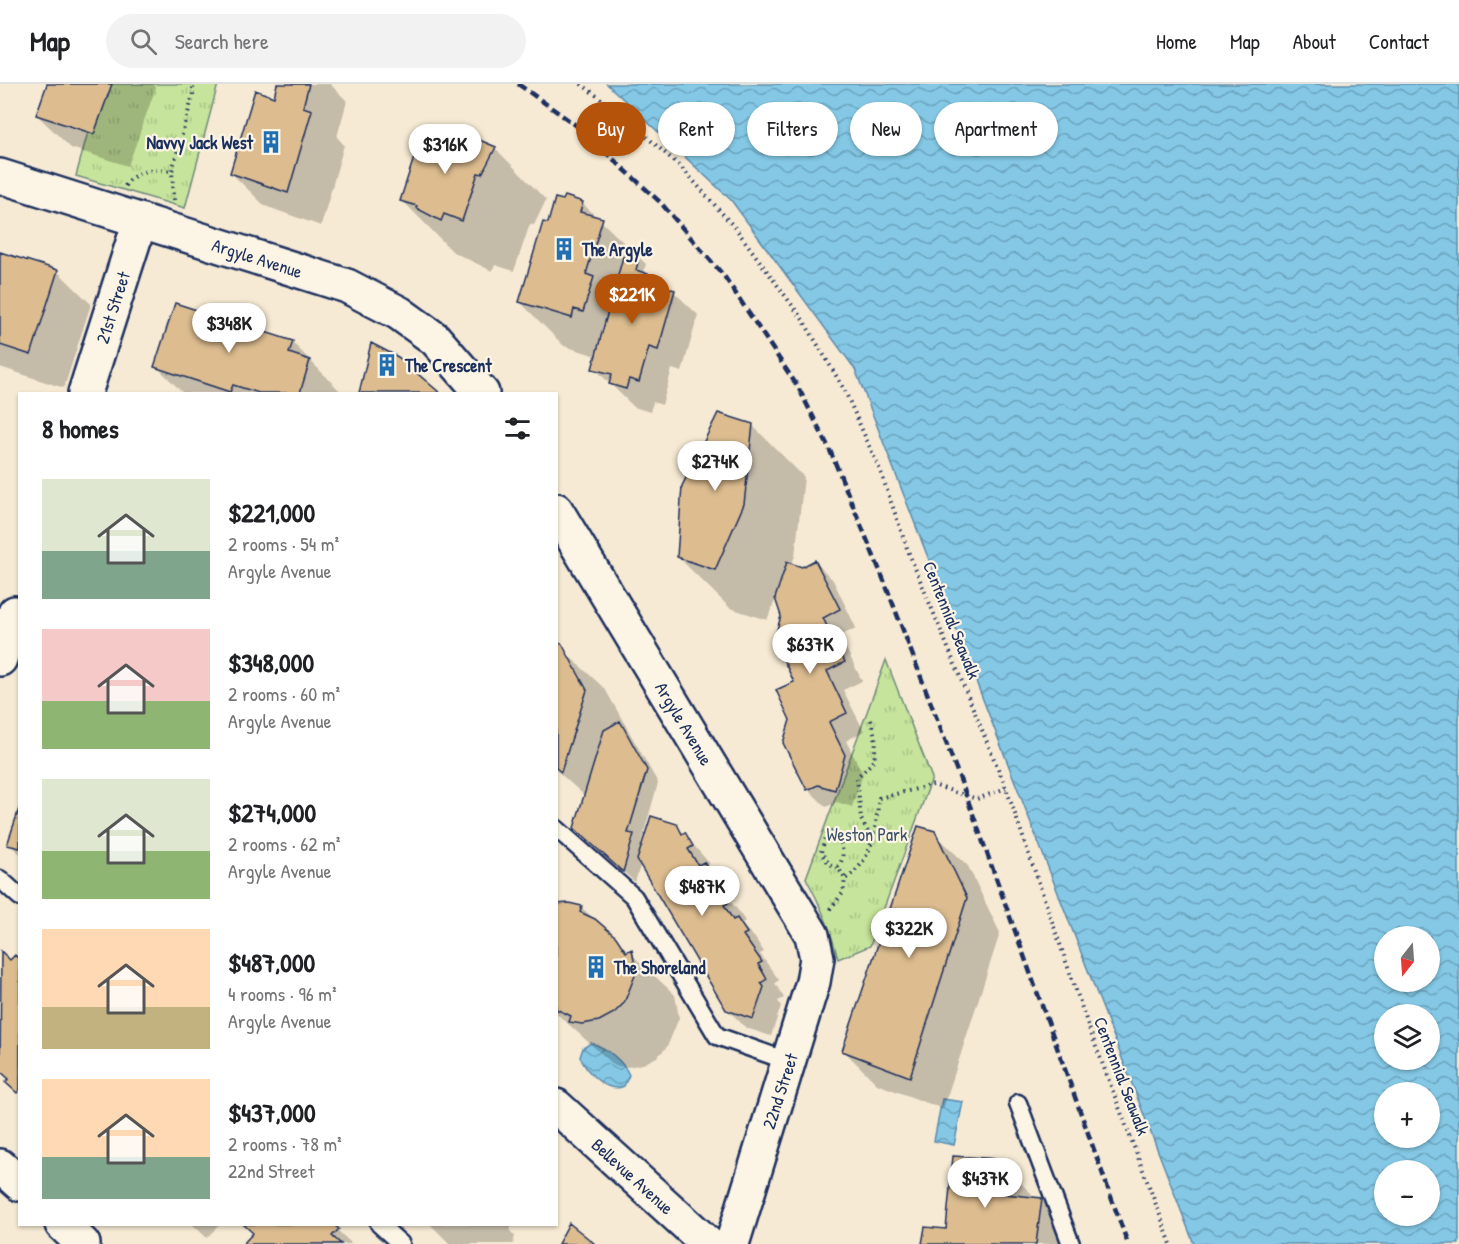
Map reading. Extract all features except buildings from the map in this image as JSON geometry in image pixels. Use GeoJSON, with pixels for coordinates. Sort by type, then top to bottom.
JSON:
{"type":"FeatureCollection","features":[{"type":"Feature","properties":{"kind":"street","name":"Argyle Avenue"},"geometry":{"type":"LineString","coordinates":[[0,176],[347,286],[399,313],[435,339],[481,392]]}},
{"type":"Feature","properties":{"kind":"street","name":"21st Street"},"geometry":{"type":"LineString","coordinates":[[85,392],[140,221]]}},
{"type":"Feature","properties":{"kind":"street","name":"Argyle Avenue"},"geometry":{"type":"LineString","coordinates":[[558,513],[821,923]]}},
{"type":"Feature","properties":{"kind":"street"},"geometry":{"type":"LineString","coordinates":[[0,658],[14,606]]}},
{"type":"Feature","properties":{"kind":"street","name":"22nd Street"},"geometry":{"type":"LineString","coordinates":[[732,1244],[813,982],[821,923]]}},
{"type":"Feature","properties":{"kind":"street","name":"Bellevue Avenue"},"geometry":{"type":"LineString","coordinates":[[558,1108],[708,1244]]}},
{"type":"Feature","properties":{"kind":"street"},"geometry":{"type":"LineString","coordinates":[[0,1166],[18,1182]]}},
{"type":"Feature","properties":{"kind":"street"},"geometry":{"type":"LineString","coordinates":[[64,1226],[83,1244]]}},
{"type":"Feature","properties":{"kind":"lane"},"geometry":{"type":"LineString","coordinates":[[558,830],[634,897],[717,1036],[790,1062]]}},
{"type":"Feature","properties":{"kind":"lane"},"geometry":{"type":"LineString","coordinates":[[0,879],[18,895]]}},
{"type":"Feature","properties":{"kind":"lane"},"geometry":{"type":"LineString","coordinates":[[1018,1103],[1071,1244]]}},
{"type":"Feature","properties":{"kind":"lane"},"geometry":{"type":"LineString","coordinates":[[381,1226],[400,1244]]}},
{"type":"Feature","properties":{"kind":"path"},"geometry":{"type":"LineString","coordinates":[[174,202],[172,171],[193,94],[193,84]]}},
{"type":"Feature","properties":{"kind":"path","name":"Centennial Seawalk"},"geometry":{"type":"LineString","coordinates":[[581,84],[616,110],[681,167],[736,228],[803,320],[844,389],[880,470],[908,551],[1006,788],[1090,1031],[1171,1244]]}},
{"type":"Feature","properties":{"kind":"path"},"geometry":{"type":"LineString","coordinates":[[125,187],[130,179],[140,173],[153,169],[172,171]]}},
{"type":"Feature","properties":{"kind":"path"},"geometry":{"type":"LineString","coordinates":[[871,720],[876,741],[874,760],[857,777],[861,819],[873,839]]}},
{"type":"Feature","properties":{"kind":"path"},"geometry":{"type":"LineString","coordinates":[[845,879],[858,871],[868,857],[879,798],[933,785],[977,799],[1006,788]]}},
{"type":"Feature","properties":{"kind":"path"},"geometry":{"type":"LineString","coordinates":[[821,923],[843,893],[845,879],[838,867],[829,864],[821,852],[826,833],[835,830],[842,845],[843,861],[838,867]]}},
{"type":"Feature","properties":{"kind":"green space"},"geometry":{"type":"Polygon","coordinates":[[[101,84],[218,84],[185,208],[76,176],[101,84]]]}},
{"type":"Feature","properties":{"kind":"green space","name":"Weston Park"},"geometry":{"type":"Polygon","coordinates":[[[886,660],[932,778],[870,946],[838,959],[825,918],[806,878],[886,660]]]}},
{"type":"Feature","properties":{"kind":"water"},"geometry":{"type":"Polygon","coordinates":[[[607,84],[1459,84],[1459,1244],[1194,1244],[855,369],[731,200],[684,156],[735,156],[735,102],[658,102],[658,132],[646,120],[646,102],[626,102],[607,84]]]}},
{"type":"Feature","properties":{"kind":"water"},"geometry":{"type":"Polygon","coordinates":[[[591,1043],[608,1051],[623,1065],[629,1075],[624,1086],[618,1088],[604,1085],[587,1069],[580,1057],[583,1048],[591,1043]]]}},
{"type":"Feature","properties":{"kind":"water"},"geometry":{"type":"Polygon","coordinates":[[[942,1099],[963,1102],[954,1145],[934,1141],[942,1099]]]}},
{"type":"Feature","properties":{"kind":"railway"},"geometry":{"type":"LineString","coordinates":[[518,84],[577,126],[660,202],[724,276],[798,387],[829,448],[885,583],[966,795],[1128,1244]]}},
{"type":"Feature","properties":{"kind":"place","name":"Navvy Jack West"},"geometry":{"type":"Point","coordinates":[271,142]}},
{"type":"Feature","properties":{"kind":"place","name":"The Argyle"},"geometry":{"type":"Point","coordinates":[564,249]}},
{"type":"Feature","properties":{"kind":"place","name":"The Crescent"},"geometry":{"type":"Point","coordinates":[387,365]}},
{"type":"Feature","properties":{"kind":"place","name":"The Shoreland"},"geometry":{"type":"Point","coordinates":[596,967]}}]}
